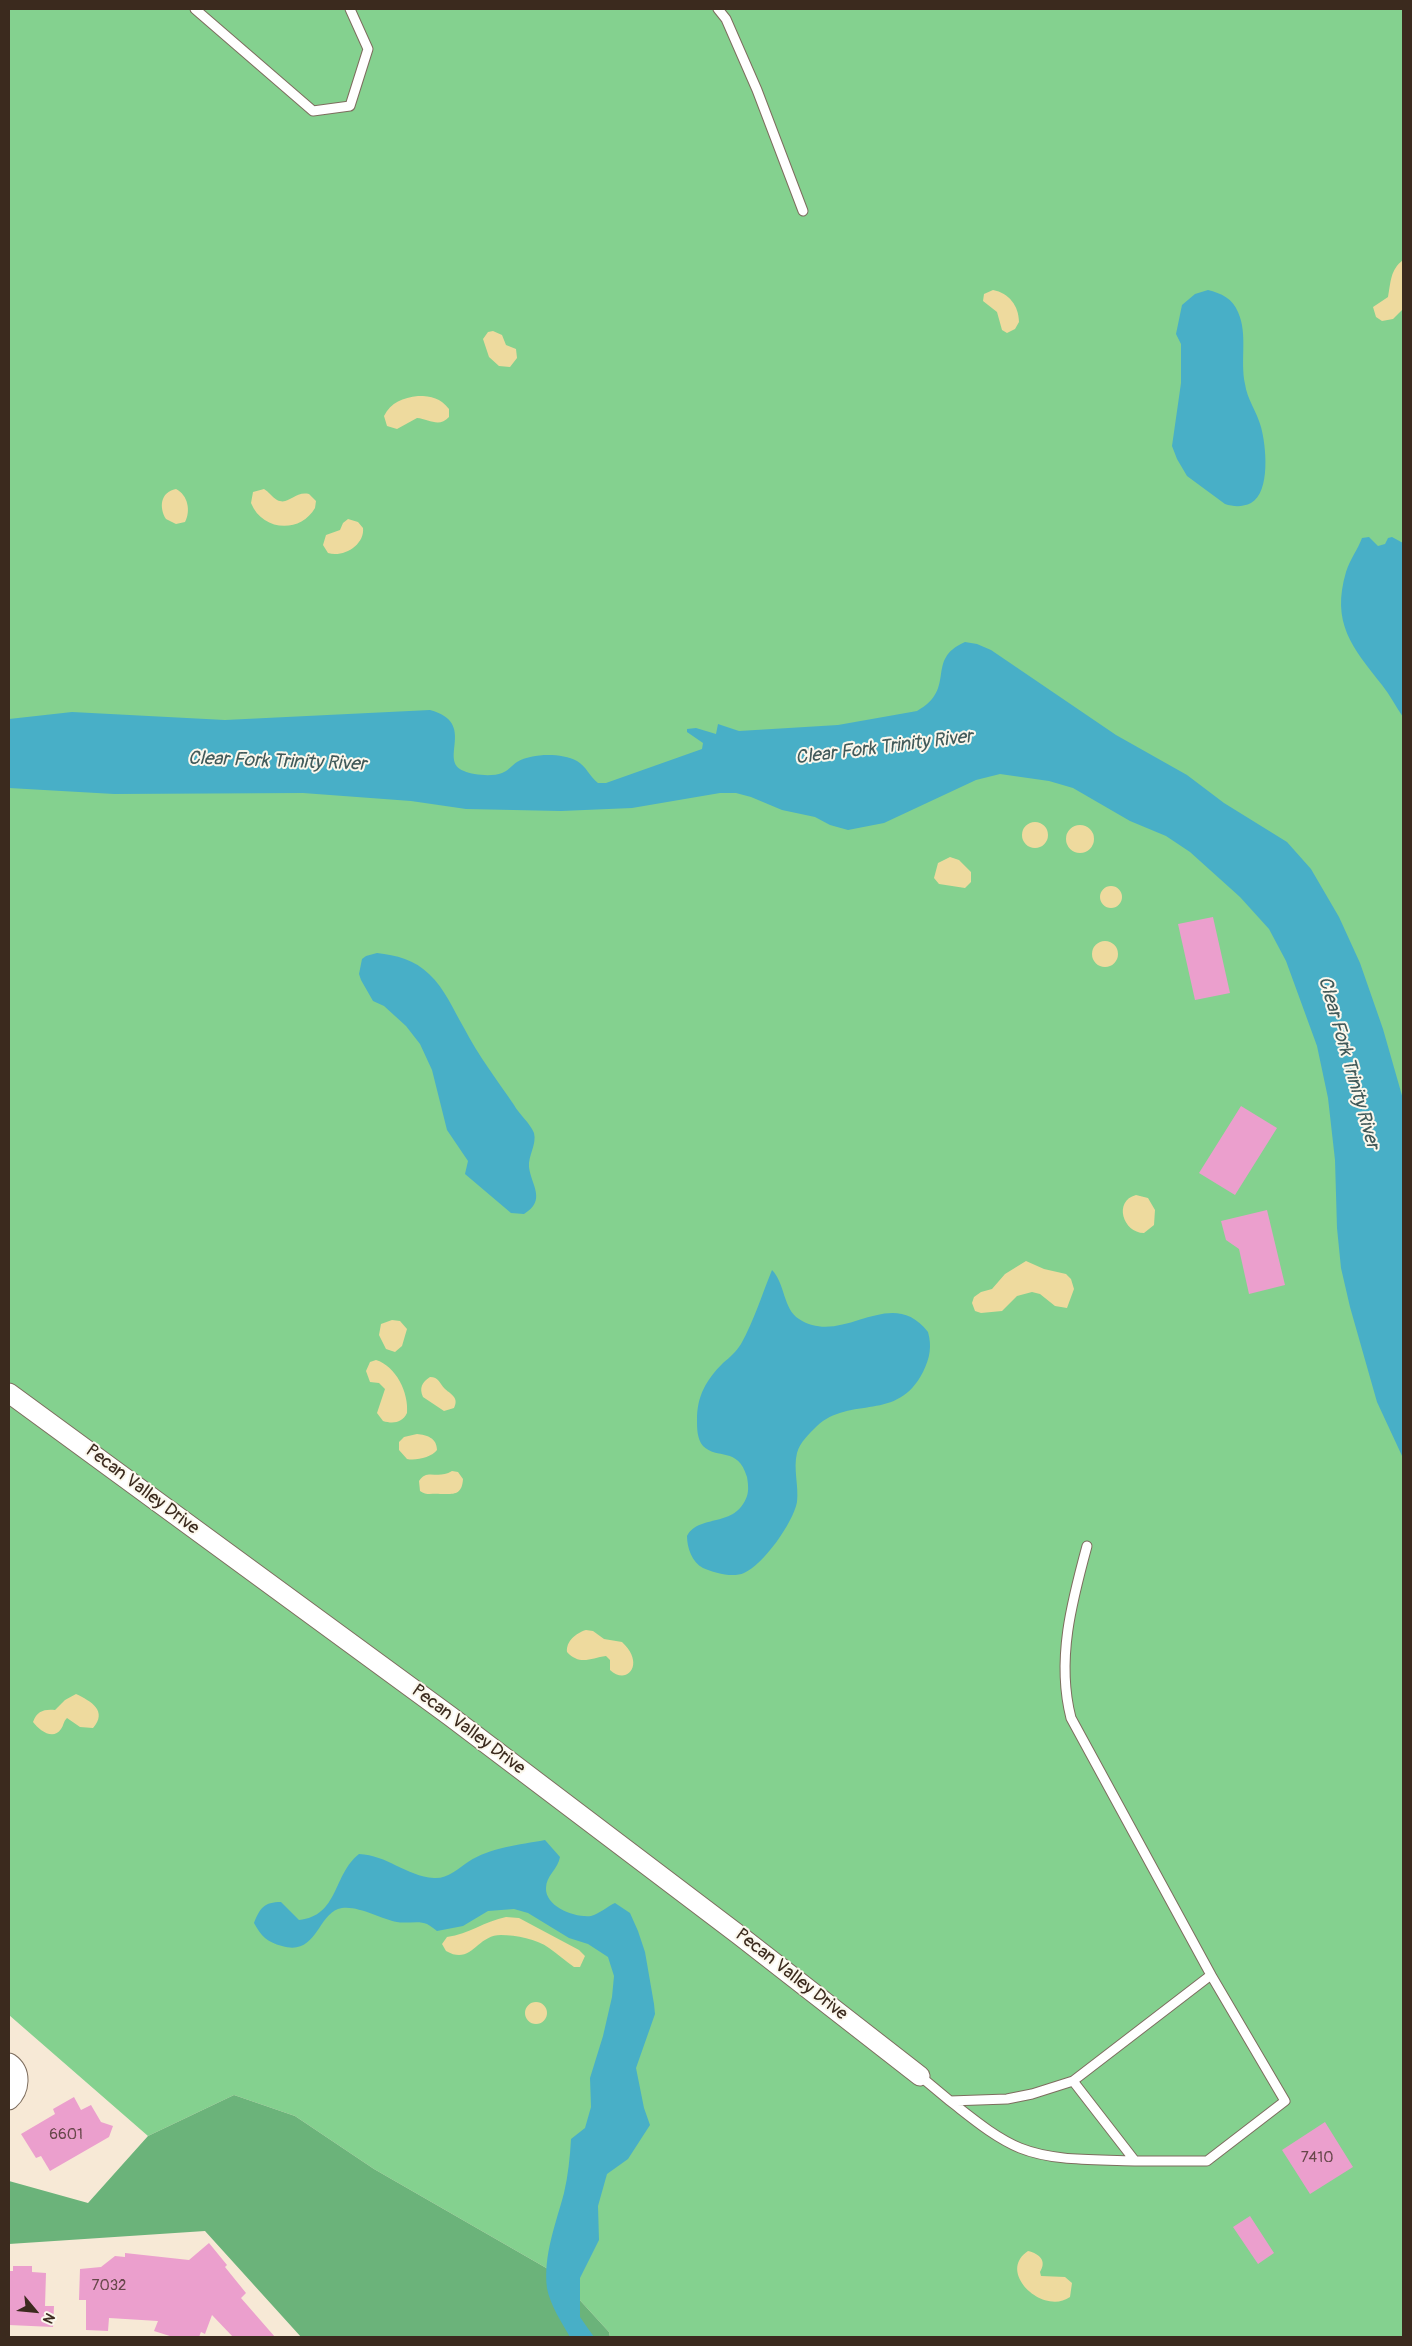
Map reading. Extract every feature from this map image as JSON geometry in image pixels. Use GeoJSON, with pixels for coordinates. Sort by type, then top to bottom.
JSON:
{"type":"FeatureCollection","features":[{"type":"Feature","properties":{"kind":"street","name":"Pecan Valley Drive"},"geometry":{"type":"LineString","coordinates":[[9,1393],[450,1716],[739,1935],[920,2076]]}},
{"type":"Feature","properties":{"kind":"street"},"geometry":{"type":"LineString","coordinates":[[9,2063],[14,2066],[19,2078],[17,2089],[9,2100]]}},
{"type":"Feature","properties":{"kind":"lane"},"geometry":{"type":"LineString","coordinates":[[194,9],[313,112],[350,106],[368,49],[350,9]]}},
{"type":"Feature","properties":{"kind":"lane"},"geometry":{"type":"LineString","coordinates":[[718,9],[726,19],[757,90],[803,211]]}},
{"type":"Feature","properties":{"kind":"lane"},"geometry":{"type":"LineString","coordinates":[[920,2076],[984,2127],[1020,2148],[1067,2158],[1135,2161],[1207,2161],[1285,2101],[1211,1975],[1070,1718],[1065,1685],[1066,1645],[1074,1592],[1087,1546]]}},
{"type":"Feature","properties":{"kind":"lane"},"geometry":{"type":"LineString","coordinates":[[950,2101],[1007,2099],[1032,2094],[1073,2081],[1211,1975]]}},
{"type":"Feature","properties":{"kind":"lane"},"geometry":{"type":"LineString","coordinates":[[1073,2081],[1135,2161]]}},
{"type":"Feature","properties":{"kind":"green space"},"geometry":{"type":"Polygon","coordinates":[[[9,9],[1403,9],[1403,2337],[610,2337],[609,2332],[555,2273],[374,2169],[295,2116],[234,2095],[148,2136],[9,2015],[9,9]]]}},
{"type":"Feature","properties":{"kind":"green space"},"geometry":{"type":"Polygon","coordinates":[[[234,2095],[295,2116],[374,2169],[555,2273],[609,2332],[610,2337],[301,2337],[205,2231],[9,2244],[9,2181],[88,2203],[148,2136],[234,2095]]]}},
{"type":"Feature","properties":{"kind":"sand"},"geometry":{"type":"Polygon","coordinates":[[[1403,260],[1403,309],[1393,319],[1382,321],[1376,317],[1373,307],[1388,297],[1393,272],[1403,260]]]}},
{"type":"Feature","properties":{"kind":"sand"},"geometry":{"type":"Polygon","coordinates":[[[993,290],[1004,294],[1012,301],[1019,316],[1019,322],[1015,329],[1007,333],[1002,330],[997,312],[983,301],[984,294],[993,290]]]}},
{"type":"Feature","properties":{"kind":"sand"},"geometry":{"type":"Polygon","coordinates":[[[493,331],[502,335],[506,345],[516,349],[517,358],[510,367],[499,366],[489,357],[483,339],[488,332],[493,331]]]}},
{"type":"Feature","properties":{"kind":"sand"},"geometry":{"type":"Polygon","coordinates":[[[418,396],[432,397],[442,402],[449,409],[449,417],[441,422],[417,418],[397,429],[387,426],[384,416],[390,407],[407,398],[418,396]]]}},
{"type":"Feature","properties":{"kind":"sand"},"geometry":{"type":"Polygon","coordinates":[[[176,489],[186,499],[188,513],[185,522],[176,524],[166,519],[162,510],[162,501],[167,493],[176,489]]]}},
{"type":"Feature","properties":{"kind":"sand"},"geometry":{"type":"Polygon","coordinates":[[[264,489],[275,499],[281,501],[309,494],[316,501],[315,508],[300,522],[282,526],[272,524],[256,512],[251,503],[253,492],[264,489]]]}},
{"type":"Feature","properties":{"kind":"sand"},"geometry":{"type":"Polygon","coordinates":[[[348,519],[358,522],[363,528],[360,540],[357,545],[346,552],[340,554],[328,553],[323,545],[326,535],[340,530],[343,523],[348,519]]]}},
{"type":"Feature","properties":{"kind":"sand"},"geometry":{"type":"Polygon","coordinates":[[[1035,822],[1044,826],[1048,835],[1044,844],[1035,848],[1026,844],[1022,835],[1026,826],[1035,822]]]}},
{"type":"Feature","properties":{"kind":"sand"},"geometry":{"type":"Polygon","coordinates":[[[1080,825],[1090,829],[1094,839],[1090,849],[1080,853],[1070,849],[1066,839],[1070,829],[1080,825]]]}},
{"type":"Feature","properties":{"kind":"sand"},"geometry":{"type":"Polygon","coordinates":[[[950,857],[959,860],[971,872],[971,882],[965,888],[939,884],[934,878],[938,863],[950,857]]]}},
{"type":"Feature","properties":{"kind":"sand"},"geometry":{"type":"Polygon","coordinates":[[[1111,886],[1119,889],[1122,897],[1119,905],[1111,908],[1103,905],[1100,897],[1103,889],[1111,886]]]}},
{"type":"Feature","properties":{"kind":"sand"},"geometry":{"type":"Polygon","coordinates":[[[1105,941],[1114,945],[1118,954],[1114,963],[1105,967],[1096,963],[1092,954],[1096,945],[1105,941]]]}},
{"type":"Feature","properties":{"kind":"sand"},"geometry":{"type":"Polygon","coordinates":[[[1136,1195],[1148,1198],[1155,1210],[1154,1225],[1144,1233],[1137,1232],[1131,1228],[1126,1223],[1124,1216],[1125,1203],[1129,1198],[1136,1195]]]}},
{"type":"Feature","properties":{"kind":"sand"},"geometry":{"type":"Polygon","coordinates":[[[1026,1261],[1044,1269],[1066,1274],[1071,1279],[1074,1289],[1067,1308],[1055,1306],[1040,1294],[1032,1292],[1017,1296],[1002,1311],[981,1313],[975,1311],[972,1303],[974,1297],[981,1292],[992,1289],[1005,1274],[1026,1261]]]}},
{"type":"Feature","properties":{"kind":"sand"},"geometry":{"type":"Polygon","coordinates":[[[392,1320],[400,1321],[407,1329],[402,1346],[395,1352],[386,1349],[379,1335],[381,1324],[392,1320]]]}},
{"type":"Feature","properties":{"kind":"sand"},"geometry":{"type":"Polygon","coordinates":[[[376,1360],[390,1368],[395,1374],[406,1397],[407,1413],[403,1419],[397,1422],[383,1421],[377,1413],[385,1389],[379,1383],[370,1382],[366,1371],[370,1362],[376,1360]]]}},
{"type":"Feature","properties":{"kind":"sand"},"geometry":{"type":"Polygon","coordinates":[[[430,1377],[437,1379],[454,1397],[456,1402],[454,1408],[444,1411],[423,1397],[422,1386],[430,1377]]]}},
{"type":"Feature","properties":{"kind":"sand"},"geometry":{"type":"Polygon","coordinates":[[[417,1434],[431,1438],[437,1446],[437,1450],[424,1458],[407,1459],[399,1450],[399,1442],[404,1437],[417,1434]]]}},
{"type":"Feature","properties":{"kind":"sand"},"geometry":{"type":"Polygon","coordinates":[[[452,1471],[458,1472],[463,1479],[461,1489],[456,1493],[430,1494],[420,1491],[419,1481],[425,1475],[442,1475],[452,1471]]]}},
{"type":"Feature","properties":{"kind":"sand"},"geometry":{"type":"Polygon","coordinates":[[[586,1630],[593,1631],[604,1639],[622,1642],[633,1658],[633,1665],[628,1674],[616,1674],[610,1670],[610,1660],[606,1656],[581,1660],[576,1659],[567,1652],[568,1644],[575,1635],[586,1630]]]}},
{"type":"Feature","properties":{"kind":"sand"},"geometry":{"type":"Polygon","coordinates":[[[76,1694],[96,1707],[99,1716],[93,1728],[80,1727],[67,1718],[58,1732],[50,1734],[42,1731],[33,1722],[39,1713],[44,1710],[55,1710],[65,1700],[76,1694]]]}},
{"type":"Feature","properties":{"kind":"sand"},"geometry":{"type":"Polygon","coordinates":[[[506,1917],[519,1918],[579,1950],[585,1956],[580,1967],[574,1967],[544,1945],[520,1937],[493,1936],[462,1955],[455,1955],[446,1951],[442,1944],[447,1937],[506,1917]]]}},
{"type":"Feature","properties":{"kind":"sand"},"geometry":{"type":"Polygon","coordinates":[[[536,2002],[544,2005],[547,2013],[544,2021],[536,2024],[528,2021],[525,2013],[528,2005],[536,2002]]]}},
{"type":"Feature","properties":{"kind":"sand"},"geometry":{"type":"Polygon","coordinates":[[[1028,2251],[1041,2258],[1043,2264],[1040,2272],[1041,2276],[1065,2277],[1072,2283],[1070,2297],[1059,2301],[1048,2301],[1036,2296],[1027,2289],[1020,2280],[1017,2270],[1020,2260],[1028,2251]]]}},
{"type":"Feature","properties":{"kind":"water"},"geometry":{"type":"Polygon","coordinates":[[[1208,290],[1226,297],[1236,307],[1238,312],[1243,329],[1246,390],[1263,435],[1265,468],[1262,489],[1251,503],[1242,506],[1225,504],[1187,476],[1172,446],[1181,383],[1181,344],[1176,334],[1182,305],[1195,294],[1208,290]]]}},
{"type":"Feature","properties":{"kind":"water"},"geometry":{"type":"Polygon","coordinates":[[[1369,537],[1378,546],[1385,544],[1388,538],[1392,537],[1403,543],[1403,717],[1353,646],[1343,620],[1341,606],[1342,590],[1346,572],[1362,538],[1369,537]]]}},
{"type":"Feature","properties":{"kind":"water","name":"Clear Fork Trinity River"},"geometry":{"type":"Polygon","coordinates":[[[965,642],[977,644],[991,650],[1116,735],[1187,775],[1224,803],[1287,842],[1311,869],[1339,917],[1360,963],[1383,1029],[1403,1099],[1403,1458],[1377,1402],[1350,1307],[1341,1268],[1337,1228],[1335,1160],[1328,1098],[1317,1046],[1286,961],[1269,929],[1240,897],[1190,852],[1166,836],[1130,821],[1073,788],[1049,781],[1000,774],[976,780],[884,823],[848,830],[830,825],[815,817],[782,810],[736,793],[720,793],[632,808],[561,811],[466,809],[411,801],[303,793],[114,794],[9,788],[9,719],[72,712],[225,720],[430,710],[444,716],[452,724],[455,732],[454,759],[457,766],[464,771],[472,774],[493,775],[506,771],[524,759],[555,755],[577,761],[598,783],[606,783],[702,749],[703,743],[687,732],[687,729],[696,728],[716,734],[718,724],[739,731],[838,725],[917,711],[929,702],[936,693],[946,657],[953,649],[965,642]]]}},
{"type":"Feature","properties":{"kind":"water"},"geometry":{"type":"Polygon","coordinates":[[[377,953],[398,957],[418,965],[435,980],[481,1058],[532,1129],[535,1137],[529,1167],[536,1198],[531,1209],[524,1214],[511,1213],[465,1174],[468,1161],[447,1130],[432,1070],[420,1044],[406,1026],[384,1006],[373,1001],[361,980],[359,974],[362,959],[377,953]]]}},
{"type":"Feature","properties":{"kind":"water"},"geometry":{"type":"Polygon","coordinates":[[[772,1270],[776,1275],[790,1309],[799,1319],[816,1326],[832,1326],[882,1314],[898,1313],[913,1319],[928,1332],[930,1352],[923,1372],[912,1388],[900,1398],[830,1417],[808,1435],[800,1445],[797,1453],[797,1502],[790,1521],[776,1542],[752,1569],[744,1573],[734,1575],[712,1572],[703,1568],[693,1558],[689,1550],[687,1536],[700,1525],[726,1517],[742,1506],[747,1496],[747,1477],[743,1467],[733,1457],[709,1450],[703,1446],[698,1437],[697,1411],[707,1382],[735,1352],[746,1335],[772,1270]]]}},
{"type":"Feature","properties":{"kind":"water"},"geometry":{"type":"Polygon","coordinates":[[[545,1840],[560,1857],[546,1888],[550,1901],[562,1910],[578,1915],[591,1916],[615,1903],[630,1913],[645,1952],[655,2014],[636,2068],[644,2108],[650,2125],[628,2159],[607,2174],[598,2206],[599,2240],[580,2278],[580,2317],[594,2337],[570,2337],[551,2301],[546,2276],[551,2240],[567,2180],[571,2139],[585,2128],[591,2107],[590,2078],[603,2036],[612,1997],[614,1976],[608,1957],[588,1944],[569,1938],[528,1913],[514,1909],[488,1911],[463,1926],[437,1931],[424,1923],[397,1922],[352,1908],[338,1909],[331,1913],[309,1941],[302,1946],[293,1948],[272,1943],[259,1932],[254,1923],[263,1907],[275,1902],[281,1902],[299,1920],[312,1917],[322,1911],[329,1903],[344,1872],[359,1854],[379,1858],[414,1874],[439,1878],[452,1873],[486,1853],[505,1847],[545,1840]]]}},
{"type":"Feature","properties":{"kind":"building"},"geometry":{"type":"Polygon","coordinates":[[[1213,917],[1230,993],[1195,1000],[1178,924],[1213,917]]]}},
{"type":"Feature","properties":{"kind":"building"},"geometry":{"type":"Polygon","coordinates":[[[1241,1106],[1277,1128],[1235,1195],[1199,1173],[1241,1106]]]}},
{"type":"Feature","properties":{"kind":"building"},"geometry":{"type":"Polygon","coordinates":[[[1267,1210],[1285,1285],[1249,1294],[1239,1249],[1226,1240],[1221,1221],[1267,1210]]]}},
{"type":"Feature","properties":{"kind":"building"},"geometry":{"type":"Polygon","coordinates":[[[74,2097],[81,2110],[91,2105],[101,2122],[113,2126],[109,2137],[50,2171],[41,2156],[36,2158],[21,2134],[55,2114],[53,2109],[74,2097]]]}},
{"type":"Feature","properties":{"kind":"building"},"geometry":{"type":"Polygon","coordinates":[[[1325,2122],[1353,2167],[1310,2194],[1282,2150],[1325,2122]]]}},
{"type":"Feature","properties":{"kind":"building"},"geometry":{"type":"Polygon","coordinates":[[[1250,2216],[1274,2253],[1258,2264],[1233,2227],[1250,2216]]]}},
{"type":"Feature","properties":{"kind":"building"},"geometry":{"type":"Polygon","coordinates":[[[209,2243],[246,2293],[241,2298],[275,2337],[233,2337],[212,2315],[205,2334],[201,2332],[199,2337],[173,2337],[154,2331],[158,2321],[109,2318],[108,2331],[86,2330],[86,2300],[79,2300],[80,2269],[101,2267],[115,2256],[125,2257],[125,2253],[189,2260],[209,2243]]]}},
{"type":"Feature","properties":{"kind":"building"},"geometry":{"type":"Polygon","coordinates":[[[13,2266],[32,2266],[32,2272],[46,2273],[45,2306],[54,2306],[53,2327],[9,2325],[9,2271],[13,2271],[13,2266]]]}}]}
